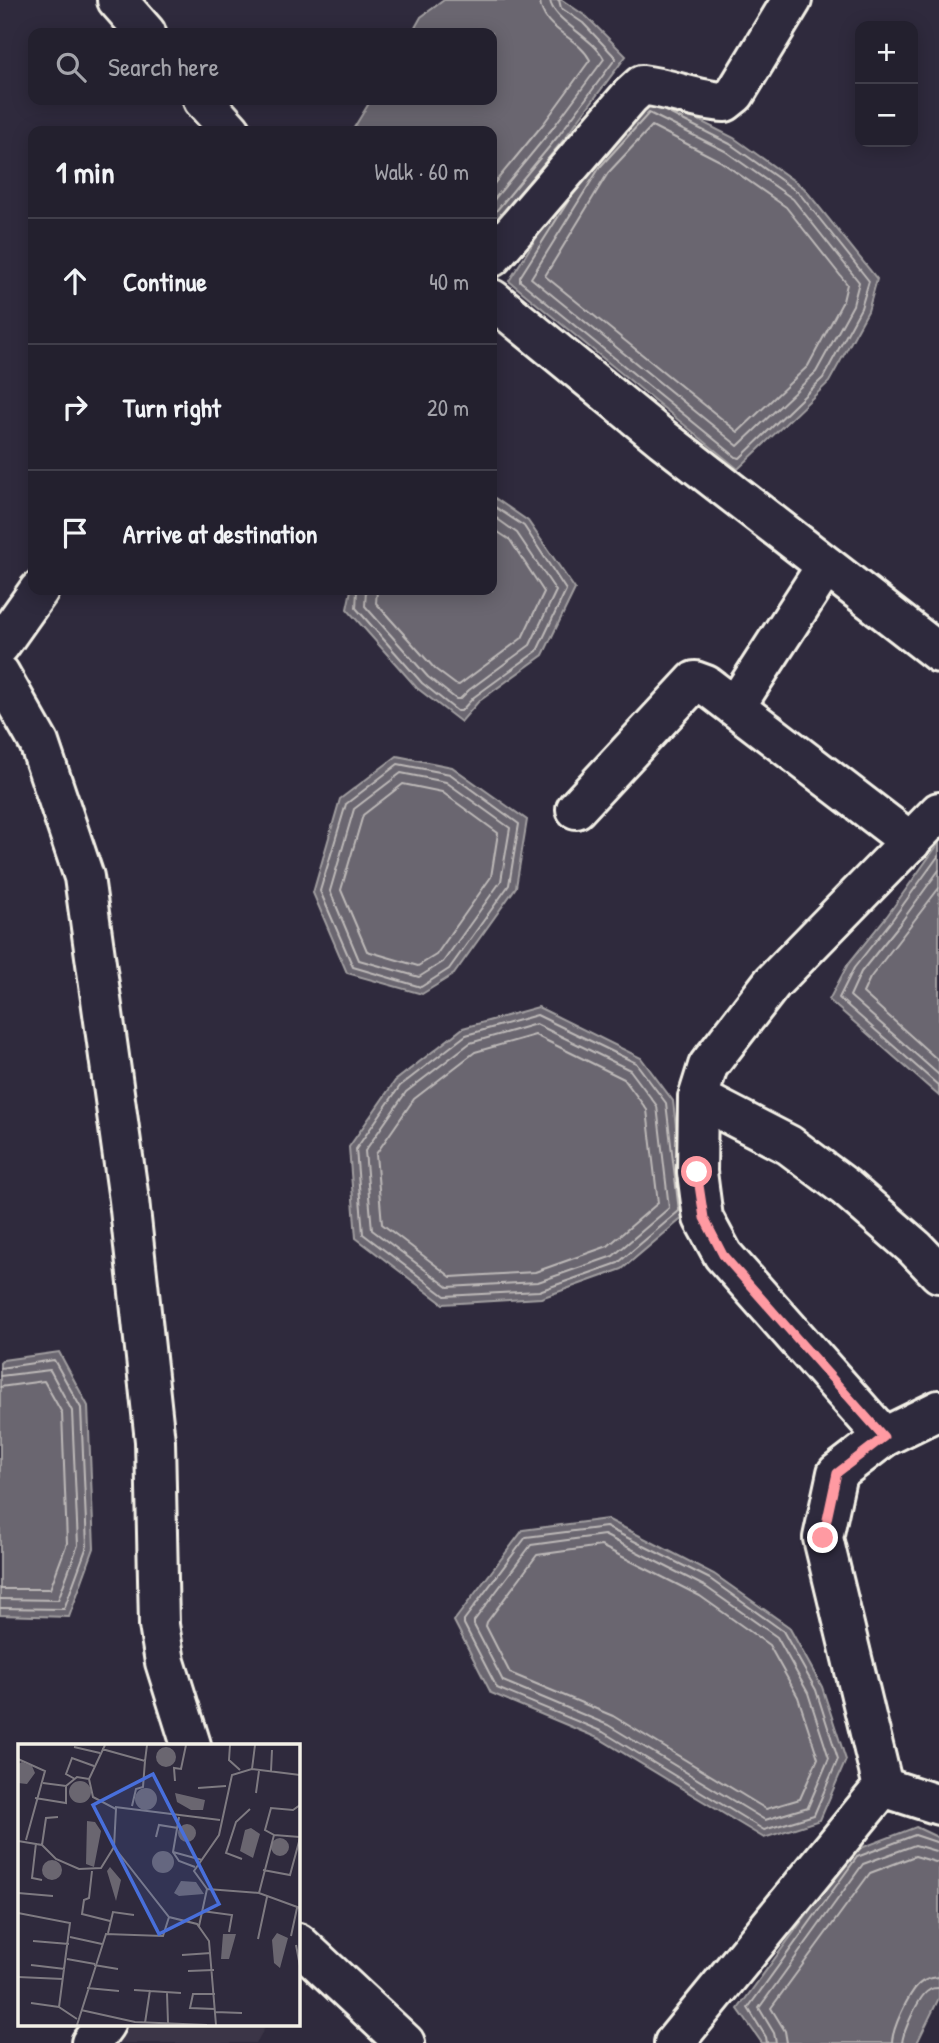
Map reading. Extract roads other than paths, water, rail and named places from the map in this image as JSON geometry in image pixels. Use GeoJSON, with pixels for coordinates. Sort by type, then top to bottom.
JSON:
{"type":"FeatureCollection","features":[{"type":"Feature","properties":{"kind":"street"},"geometry":{"type":"LineString","coordinates":[[117,0],[142,28]]}},
{"type":"Feature","properties":{"kind":"street"},"geometry":{"type":"LineString","coordinates":[[497,251],[642,85],[713,102],[725,102],[735,94],[792,0]]}},
{"type":"Feature","properties":{"kind":"street"},"geometry":{"type":"LineString","coordinates":[[207,105],[226,126]]}},
{"type":"Feature","properties":{"kind":"street"},"geometry":{"type":"LineString","coordinates":[[497,303],[663,439],[939,653]]}},
{"type":"Feature","properties":{"kind":"street"},"geometry":{"type":"LineString","coordinates":[[735,707],[826,566]]}},
{"type":"Feature","properties":{"kind":"street"},"geometry":{"type":"LineString","coordinates":[[0,645],[35,595]]}},
{"type":"Feature","properties":{"kind":"street"},"geometry":{"type":"LineString","coordinates":[[0,674],[39,743],[84,877],[129,1200],[155,1441],[159,1625],[165,1662],[191,1744]]}},
{"type":"Feature","properties":{"kind":"street"},"geometry":{"type":"LineString","coordinates":[[576,808],[695,681],[706,685],[911,842]]}},
{"type":"Feature","properties":{"kind":"street"},"geometry":{"type":"LineString","coordinates":[[884,1437],[723,1255],[704,1218],[697,1172],[698,1098],[708,1066],[772,983],[939,812]]}},
{"type":"Feature","properties":{"kind":"street"},"geometry":{"type":"LineString","coordinates":[[698,1098],[789,1145],[845,1187],[915,1248],[939,1273]]}},
{"type":"Feature","properties":{"kind":"street"},"geometry":{"type":"LineString","coordinates":[[883,1787],[823,1538],[837,1473],[884,1437],[939,1410]]}},
{"type":"Feature","properties":{"kind":"street"},"geometry":{"type":"LineString","coordinates":[[883,1787],[939,1805]]}},
{"type":"Feature","properties":{"kind":"street"},"geometry":{"type":"LineString","coordinates":[[693,2037],[883,1787]]}},
{"type":"Feature","properties":{"kind":"street"},"geometry":{"type":"LineString","coordinates":[[299,1944],[405,2043]]}},
{"type":"Feature","properties":{"kind":"street"},"geometry":{"type":"LineString","coordinates":[[91,2043],[104,2025]]}},
{"type":"Feature","properties":{"kind":"water"},"geometry":{"type":"Polygon","coordinates":[[[444,0],[562,0],[587,17],[626,56],[564,139],[497,221],[497,126],[355,126],[368,105],[497,105],[497,28],[415,28],[421,17],[444,0]]]}},
{"type":"Feature","properties":{"kind":"water"},"geometry":{"type":"Polygon","coordinates":[[[645,93],[734,138],[804,188],[877,279],[868,311],[829,382],[738,469],[509,281],[587,158],[645,93]]]}},
{"type":"Feature","properties":{"kind":"water"},"geometry":{"type":"Polygon","coordinates":[[[497,499],[528,521],[575,589],[543,655],[478,702],[461,722],[417,688],[347,609],[350,595],[497,595],[497,499]]]}},
{"type":"Feature","properties":{"kind":"water"},"geometry":{"type":"Polygon","coordinates":[[[397,756],[452,767],[527,820],[516,887],[454,974],[422,994],[347,973],[313,893],[340,799],[397,756]]]}},
{"type":"Feature","properties":{"kind":"water"},"geometry":{"type":"Polygon","coordinates":[[[939,843],[939,1096],[829,1000],[848,964],[887,916],[939,843]]]}},
{"type":"Feature","properties":{"kind":"water"},"geometry":{"type":"Polygon","coordinates":[[[538,1007],[641,1058],[673,1101],[686,1215],[622,1269],[541,1298],[443,1304],[356,1238],[349,1147],[395,1081],[463,1028],[538,1007]]]}},
{"type":"Feature","properties":{"kind":"water"},"geometry":{"type":"Polygon","coordinates":[[[59,1352],[88,1406],[94,1548],[69,1617],[0,1615],[0,1363],[3,1360],[59,1352]]]}},
{"type":"Feature","properties":{"kind":"water"},"geometry":{"type":"Polygon","coordinates":[[[607,1519],[714,1574],[789,1627],[822,1687],[846,1760],[820,1820],[764,1838],[600,1739],[491,1693],[454,1621],[523,1530],[607,1519]]]}},
{"type":"Feature","properties":{"kind":"water"},"geometry":{"type":"Polygon","coordinates":[[[916,1827],[939,1838],[939,1998],[917,2043],[762,2043],[738,2009],[853,1851],[916,1827]]]}}]}
